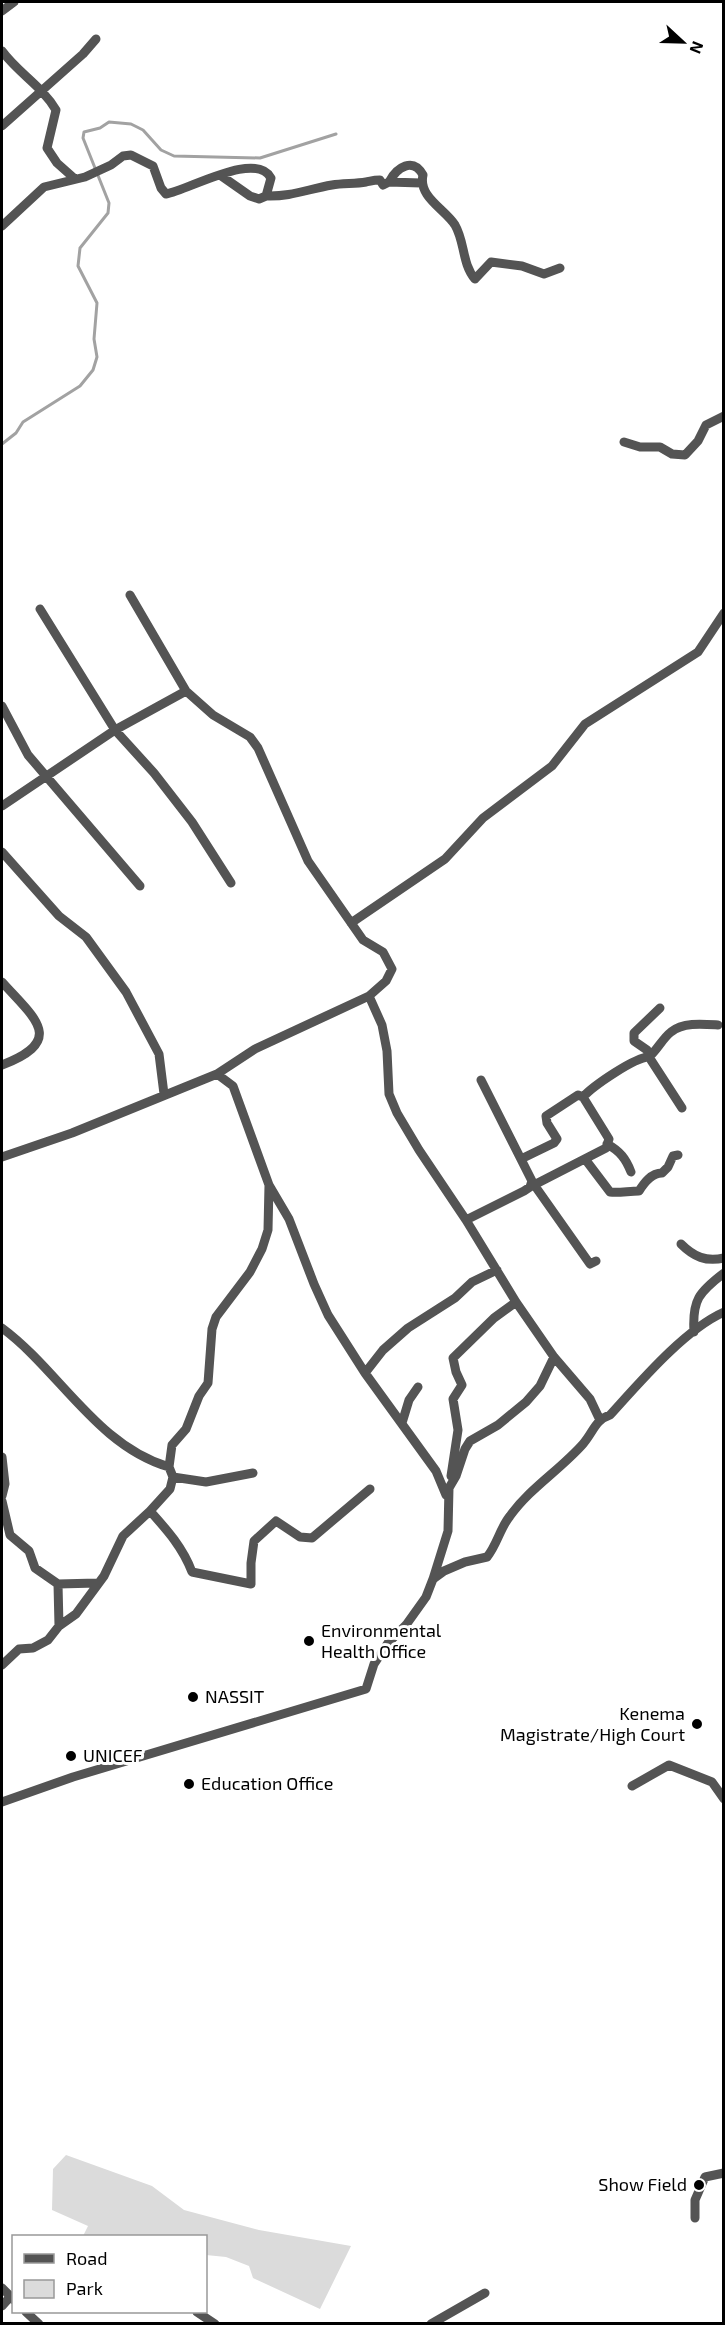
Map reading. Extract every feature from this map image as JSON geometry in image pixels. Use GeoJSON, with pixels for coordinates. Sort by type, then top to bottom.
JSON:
{"type":"FeatureCollection","features":[{"type":"Feature","properties":{"kind":"street"},"geometry":{"type":"LineString","coordinates":[[2,11],[14,2]]}},
{"type":"Feature","properties":{"kind":"street"},"geometry":{"type":"LineString","coordinates":[[2,126],[83,54],[96,39]]}},
{"type":"Feature","properties":{"kind":"street"},"geometry":{"type":"LineString","coordinates":[[2,51],[11,65],[41,89],[56,110],[47,148],[57,163],[75,179]]}},
{"type":"Feature","properties":{"kind":"street"},"geometry":{"type":"LineString","coordinates":[[2,226],[44,187],[85,177],[123,156],[131,155],[153,166],[161,188],[166,194],[179,192],[220,175],[245,168],[263,170],[268,173],[271,178],[266,196]]}},
{"type":"Feature","properties":{"kind":"street"},"geometry":{"type":"LineString","coordinates":[[389,182],[398,170],[408,164],[414,164],[423,175],[421,183],[440,211],[454,224],[475,279],[491,261],[522,266],[544,274],[560,268]]}},
{"type":"Feature","properties":{"kind":"street"},"geometry":{"type":"LineString","coordinates":[[220,175],[250,196],[259,199],[266,196],[283,197],[306,193],[333,184],[374,180],[380,180],[382,185],[389,182],[421,183]]}},
{"type":"Feature","properties":{"kind":"street"},"geometry":{"type":"LineString","coordinates":[[624,442],[640,447],[660,447],[672,454],[685,455],[698,441],[706,425],[723,416]]}},
{"type":"Feature","properties":{"kind":"street"},"geometry":{"type":"LineString","coordinates":[[2,1157],[72,1133],[217,1074],[255,1049],[369,996],[386,981],[392,969],[383,952],[363,940],[308,861],[258,748],[249,737],[213,715],[186,692],[130,595]]}},
{"type":"Feature","properties":{"kind":"street"},"geometry":{"type":"LineString","coordinates":[[40,609],[116,730],[154,773],[192,822],[231,883]]}},
{"type":"Feature","properties":{"kind":"street"},"geometry":{"type":"LineString","coordinates":[[351,923],[445,860],[494,808],[552,766],[585,724],[698,652],[723,613]]}},
{"type":"Feature","properties":{"kind":"street"},"geometry":{"type":"LineString","coordinates":[[2,806],[116,730],[186,692]]}},
{"type":"Feature","properties":{"kind":"street"},"geometry":{"type":"LineString","coordinates":[[2,706],[28,755],[140,886]]}},
{"type":"Feature","properties":{"kind":"street"},"geometry":{"type":"LineString","coordinates":[[2,852],[59,916],[86,937],[126,992],[159,1054],[164,1094]]}},
{"type":"Feature","properties":{"kind":"street"},"geometry":{"type":"LineString","coordinates":[[2,982],[33,1017],[40,1032],[38,1041],[31,1051],[2,1065]]}},
{"type":"Feature","properties":{"kind":"street"},"geometry":{"type":"LineString","coordinates":[[369,996],[382,1025],[387,1051],[389,1094],[418,1150],[466,1220],[516,1302],[554,1357],[590,1399],[599,1418]]}},
{"type":"Feature","properties":{"kind":"street"},"geometry":{"type":"LineString","coordinates":[[660,1008],[634,1033],[634,1041],[647,1050],[649,1057],[682,1108]]}},
{"type":"Feature","properties":{"kind":"street"},"geometry":{"type":"LineString","coordinates":[[584,1097],[590,1090],[625,1068],[649,1057],[669,1033],[676,1029],[696,1024],[718,1024]]}},
{"type":"Feature","properties":{"kind":"street"},"geometry":{"type":"LineString","coordinates":[[217,1074],[233,1086],[269,1185],[289,1219],[328,1315],[365,1373],[436,1471],[448,1501]]}},
{"type":"Feature","properties":{"kind":"street"},"geometry":{"type":"LineString","coordinates":[[481,1080],[532,1181],[532,1186],[590,1264],[596,1261]]}},
{"type":"Feature","properties":{"kind":"street"},"geometry":{"type":"LineString","coordinates":[[466,1220],[606,1148],[609,1139],[584,1097],[578,1095],[546,1116],[547,1123],[557,1139],[554,1143],[521,1160]]}},
{"type":"Feature","properties":{"kind":"street"},"geometry":{"type":"LineString","coordinates":[[607,1144],[617,1150],[626,1160],[631,1172]]}},
{"type":"Feature","properties":{"kind":"street"},"geometry":{"type":"LineString","coordinates":[[585,1159],[610,1192],[616,1192],[620,1190],[639,1191],[646,1180],[656,1173],[662,1173],[674,1156],[678,1155]]}},
{"type":"Feature","properties":{"kind":"street"},"geometry":{"type":"LineString","coordinates":[[2,1665],[19,1649],[33,1648],[48,1640],[59,1626],[75,1614],[104,1576],[123,1536],[170,1489],[173,1477],[169,1467],[172,1445],[186,1429],[199,1396],[208,1383],[212,1329],[216,1317],[250,1272],[262,1249],[268,1230],[269,1185]]}},
{"type":"Feature","properties":{"kind":"street"},"geometry":{"type":"LineString","coordinates":[[681,1244],[701,1258],[712,1260],[723,1258]]}},
{"type":"Feature","properties":{"kind":"street"},"geometry":{"type":"LineString","coordinates":[[365,1373],[383,1350],[408,1328],[455,1299],[472,1282],[497,1270]]}},
{"type":"Feature","properties":{"kind":"street"},"geometry":{"type":"LineString","coordinates":[[694,1332],[693,1319],[698,1295],[723,1273]]}},
{"type":"Feature","properties":{"kind":"street"},"geometry":{"type":"LineString","coordinates":[[2,1802],[19,1794],[366,1689],[374,1664],[388,1643],[413,1616],[426,1597],[448,1532],[449,1488],[458,1430],[453,1399],[462,1385],[453,1358],[494,1318],[516,1302]]}},
{"type":"Feature","properties":{"kind":"street"},"geometry":{"type":"LineString","coordinates":[[433,1579],[444,1571],[465,1562],[488,1557],[504,1525],[523,1499],[583,1444],[599,1418],[610,1414],[665,1356],[711,1318],[723,1312]]}},
{"type":"Feature","properties":{"kind":"street"},"geometry":{"type":"LineString","coordinates":[[2,1328],[29,1351],[58,1384],[105,1429],[143,1457],[169,1467]]}},
{"type":"Feature","properties":{"kind":"street"},"geometry":{"type":"LineString","coordinates":[[449,1488],[470,1441],[498,1425],[526,1402],[540,1386],[554,1357]]}},
{"type":"Feature","properties":{"kind":"street"},"geometry":{"type":"LineString","coordinates":[[402,1423],[408,1403],[418,1387]]}},
{"type":"Feature","properties":{"kind":"street"},"geometry":{"type":"LineString","coordinates":[[391,1408],[408,1403]]}},
{"type":"Feature","properties":{"kind":"street"},"geometry":{"type":"LineString","coordinates":[[2,1456],[5,1484],[2,1499],[10,1535],[29,1551],[35,1568],[58,1584],[97,1583]]}},
{"type":"Feature","properties":{"kind":"street"},"geometry":{"type":"LineString","coordinates":[[173,1477],[206,1482],[253,1473]]}},
{"type":"Feature","properties":{"kind":"street"},"geometry":{"type":"LineString","coordinates":[[150,1511],[176,1540],[187,1557],[192,1572],[251,1584],[254,1541],[276,1521],[300,1537],[312,1538],[370,1489]]}},
{"type":"Feature","properties":{"kind":"street"},"geometry":{"type":"LineString","coordinates":[[58,1584],[59,1626]]}},
{"type":"Feature","properties":{"kind":"street"},"geometry":{"type":"LineString","coordinates":[[632,1786],[669,1765],[712,1782],[723,1799]]}},
{"type":"Feature","properties":{"kind":"street"},"geometry":{"type":"LineString","coordinates":[[695,2218],[695,2200],[705,2177],[723,2173]]}},
{"type":"Feature","properties":{"kind":"street"},"geometry":{"type":"LineString","coordinates":[[2,2288],[12,2299],[2,2306]]}},
{"type":"Feature","properties":{"kind":"street"},"geometry":{"type":"LineString","coordinates":[[431,2324],[485,2293]]}},
{"type":"Feature","properties":{"kind":"street"},"geometry":{"type":"LineString","coordinates":[[27,2313],[39,2324]]}},
{"type":"Feature","properties":{"kind":"street"},"geometry":{"type":"LineString","coordinates":[[198,2313],[215,2324]]}},
{"type":"Feature","properties":{"kind":"green space"},"geometry":{"type":"Polygon","coordinates":[[[66,2155],[152,2186],[184,2210],[259,2230],[351,2246],[320,2309],[253,2278],[249,2266],[226,2257],[207,2255],[207,2235],[84,2235],[88,2226],[52,2210],[53,2169],[66,2155]]]}},
{"type":"Feature","properties":{"kind":"waterway"},"geometry":{"type":"LineString","coordinates":[[2,444],[16,433],[23,422],[80,386],[93,370],[97,357],[94,339],[97,303],[78,266],[80,248],[108,213],[109,203],[83,138],[84,132],[100,128],[109,122],[131,124],[143,130],[161,150],[174,156],[260,158],[336,134]]}},
{"type":"Feature","properties":{"kind":"place","name":"Environmental Health Office"},"geometry":{"type":"Point","coordinates":[309,1641]}},
{"type":"Feature","properties":{"kind":"place","name":"NASSIT"},"geometry":{"type":"Point","coordinates":[193,1697]}},
{"type":"Feature","properties":{"kind":"place","name":"Kenema Magistrate/High Court"},"geometry":{"type":"Point","coordinates":[697,1724]}},
{"type":"Feature","properties":{"kind":"place","name":"UNICEF"},"geometry":{"type":"Point","coordinates":[71,1756]}},
{"type":"Feature","properties":{"kind":"place","name":"Education Office"},"geometry":{"type":"Point","coordinates":[189,1784]}},
{"type":"Feature","properties":{"kind":"place","name":"Show Field"},"geometry":{"type":"Point","coordinates":[699,2185]}}]}
